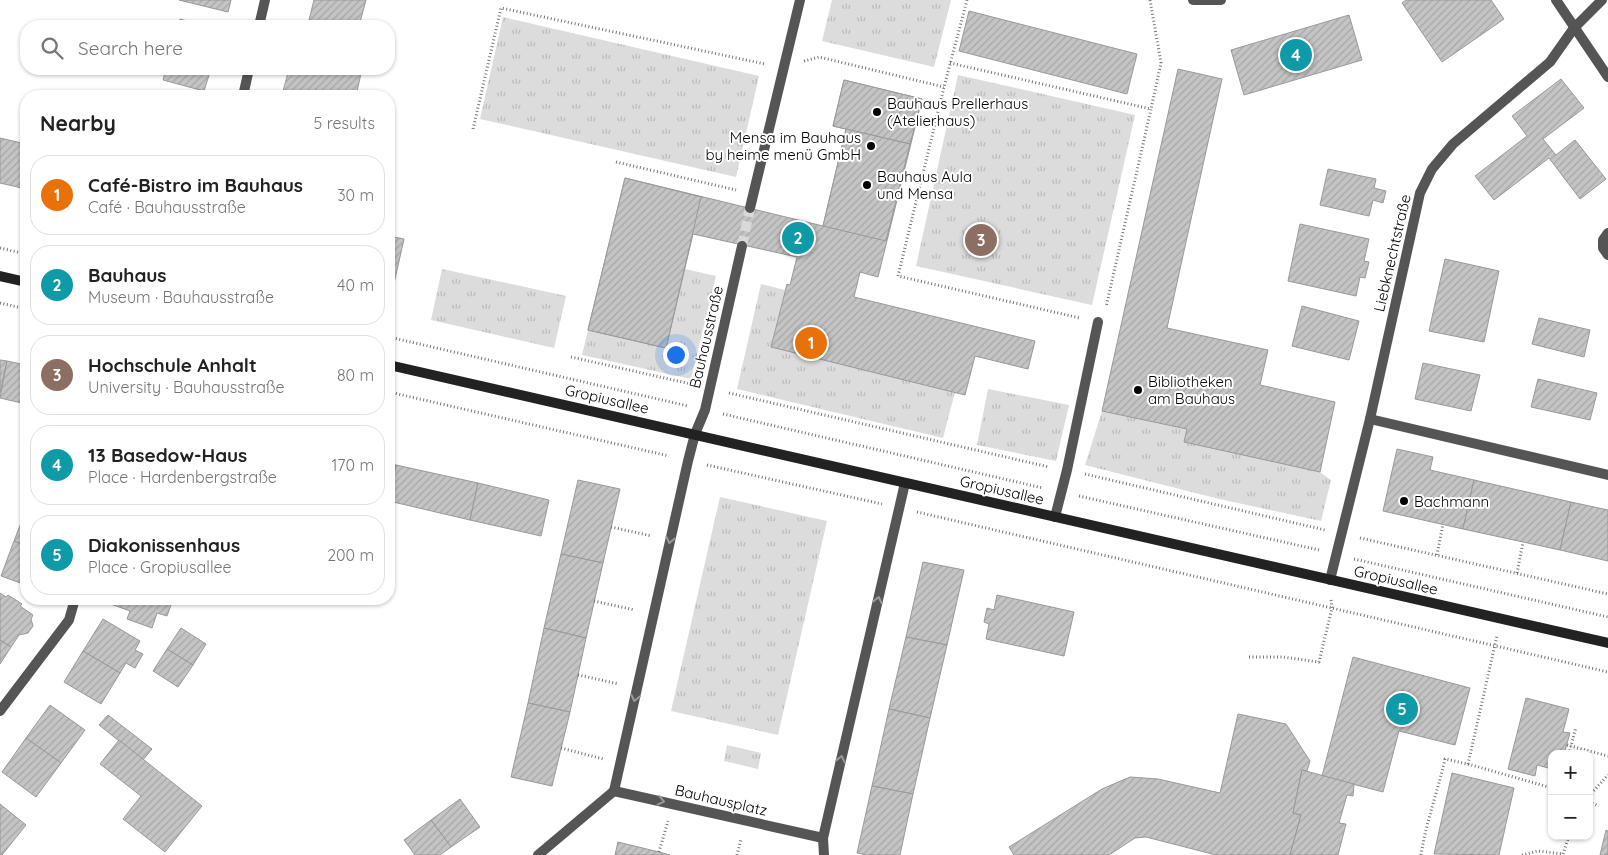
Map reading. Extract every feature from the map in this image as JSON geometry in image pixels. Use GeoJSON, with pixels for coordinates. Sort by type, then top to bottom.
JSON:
{"type":"FeatureCollection","features":[{"type":"Feature","properties":{"kind":"street"},"geometry":{"type":"LineString","coordinates":[[261,20],[266,0]]}},
{"type":"Feature","properties":{"kind":"street"},"geometry":{"type":"LineString","coordinates":[[750,208],[800,0]]}},
{"type":"Feature","properties":{"kind":"street"},"geometry":{"type":"LineString","coordinates":[[1193,0],[1221,0]]}},
{"type":"Feature","properties":{"kind":"street"},"geometry":{"type":"LineString","coordinates":[[1556,0],[1608,77]]}},
{"type":"Feature","properties":{"kind":"street","name":"Liebknechtstraße"},"geometry":{"type":"LineString","coordinates":[[1330,580],[1370,419],[1420,193],[1432,168],[1453,144],[1550,62],[1574,28],[1602,0]]}},
{"type":"Feature","properties":{"kind":"street"},"geometry":{"type":"LineString","coordinates":[[244,90],[248,75]]}},
{"type":"Feature","properties":{"kind":"street"},"geometry":{"type":"LineString","coordinates":[[1608,233],[1603,240],[1603,248],[1608,255]]}},
{"type":"Feature","properties":{"kind":"street","name":"Bauhausstraße"},"geometry":{"type":"LineString","coordinates":[[695,434],[705,410],[742,246]]}},
{"type":"Feature","properties":{"kind":"street"},"geometry":{"type":"LineString","coordinates":[[0,276],[20,281]]}},
{"type":"Feature","properties":{"kind":"street"},"geometry":{"type":"LineString","coordinates":[[1055,518],[1098,322]]}},
{"type":"Feature","properties":{"kind":"street","name":"Gropiusallee"},"geometry":{"type":"LineString","coordinates":[[395,366],[1608,643]]}},
{"type":"Feature","properties":{"kind":"street"},"geometry":{"type":"LineString","coordinates":[[1370,419],[1608,475]]}},
{"type":"Feature","properties":{"kind":"street"},"geometry":{"type":"LineString","coordinates":[[538,855],[614,791],[695,434]]}},
{"type":"Feature","properties":{"kind":"street"},"geometry":{"type":"LineString","coordinates":[[824,855],[823,838],[905,483]]}},
{"type":"Feature","properties":{"kind":"street"},"geometry":{"type":"LineString","coordinates":[[0,711],[69,620],[73,605]]}},
{"type":"Feature","properties":{"kind":"street","name":"Bauhausplatz"},"geometry":{"type":"LineString","coordinates":[[614,791],[823,838]]}},
{"type":"Feature","properties":{"kind":"path"},"geometry":{"type":"LineString","coordinates":[[967,0],[898,276],[1098,322],[1106,310],[1161,63],[1150,0]]}},
{"type":"Feature","properties":{"kind":"path"},"geometry":{"type":"LineString","coordinates":[[474,130],[500,8],[785,68],[819,57],[944,88]]}},
{"type":"Feature","properties":{"kind":"path"},"geometry":{"type":"LineString","coordinates":[[950,63],[1151,109]]}},
{"type":"Feature","properties":{"kind":"path"},"geometry":{"type":"LineString","coordinates":[[616,162],[753,194]]}},
{"type":"Feature","properties":{"kind":"path"},"geometry":{"type":"LineString","coordinates":[[0,248],[20,253]]}},
{"type":"Feature","properties":{"kind":"path"},"geometry":{"type":"LineString","coordinates":[[0,303],[20,308]]}},
{"type":"Feature","properties":{"kind":"path"},"geometry":{"type":"LineString","coordinates":[[395,338],[1608,617]]}},
{"type":"Feature","properties":{"kind":"path"},"geometry":{"type":"LineString","coordinates":[[571,357],[1608,594]]}},
{"type":"Feature","properties":{"kind":"path"},"geometry":{"type":"LineString","coordinates":[[395,393],[1608,672]]}},
{"type":"Feature","properties":{"kind":"path"},"geometry":{"type":"LineString","coordinates":[[1437,555],[1443,524]]}},
{"type":"Feature","properties":{"kind":"path"},"geometry":{"type":"LineString","coordinates":[[611,527],[657,537]]}},
{"type":"Feature","properties":{"kind":"path"},"geometry":{"type":"LineString","coordinates":[[1517,573],[1523,542]]}},
{"type":"Feature","properties":{"kind":"path"},"geometry":{"type":"LineString","coordinates":[[1249,656],[1283,657],[1319,662],[1332,608],[1330,580]]}},
{"type":"Feature","properties":{"kind":"path"},"geometry":{"type":"LineString","coordinates":[[594,601],[640,611]]}},
{"type":"Feature","properties":{"kind":"path"},"geometry":{"type":"LineString","coordinates":[[1468,764],[1501,618]]}},
{"type":"Feature","properties":{"kind":"path"},"geometry":{"type":"LineString","coordinates":[[578,675],[623,685]]}},
{"type":"Feature","properties":{"kind":"path"},"geometry":{"type":"LineString","coordinates":[[1569,750],[1576,727]]}},
{"type":"Feature","properties":{"kind":"path"},"geometry":{"type":"LineString","coordinates":[[1569,746],[1608,756]]}},
{"type":"Feature","properties":{"kind":"path"},"geometry":{"type":"LineString","coordinates":[[561,748],[606,759]]}},
{"type":"Feature","properties":{"kind":"path"},"geometry":{"type":"LineString","coordinates":[[1421,855],[1424,835],[1440,784],[1445,759],[1548,787]]}},
{"type":"Feature","properties":{"kind":"path"},"geometry":{"type":"LineString","coordinates":[[1590,795],[1608,775]]}},
{"type":"Feature","properties":{"kind":"path"},"geometry":{"type":"LineString","coordinates":[[1593,804],[1599,806]]}},
{"type":"Feature","properties":{"kind":"path"},"geometry":{"type":"LineString","coordinates":[[659,852],[669,818]]}},
{"type":"Feature","properties":{"kind":"path"},"geometry":{"type":"LineString","coordinates":[[737,855],[742,836]]}},
{"type":"Feature","properties":{"kind":"path"},"geometry":{"type":"LineString","coordinates":[[1522,855],[1538,851],[1562,854],[1567,840]]}},
{"type":"Feature","properties":{"kind":"green space"},"geometry":{"type":"Polygon","coordinates":[[[832,0],[951,0],[934,67],[822,41],[832,0]]]}},
{"type":"Feature","properties":{"kind":"green space"},"geometry":{"type":"Polygon","coordinates":[[[503,17],[759,76],[736,177],[480,119],[503,17]]]}},
{"type":"Feature","properties":{"kind":"green space"},"geometry":{"type":"Polygon","coordinates":[[[958,75],[1135,115],[1092,305],[916,266],[958,75]]]}},
{"type":"Feature","properties":{"kind":"green space"},"geometry":{"type":"Polygon","coordinates":[[[442,269],[566,296],[554,348],[431,320],[442,269]]]}},
{"type":"Feature","properties":{"kind":"green space"},"geometry":{"type":"Polygon","coordinates":[[[685,269],[716,276],[691,379],[582,355],[588,330],[666,347],[685,269]]]}},
{"type":"Feature","properties":{"kind":"green space"},"geometry":{"type":"Polygon","coordinates":[[[761,284],[785,290],[771,346],[955,392],[943,438],[737,389],[761,284]]]}},
{"type":"Feature","properties":{"kind":"green space"},"geometry":{"type":"Polygon","coordinates":[[[988,389],[1069,405],[1056,461],[977,445],[988,389]]]}},
{"type":"Feature","properties":{"kind":"green space"},"geometry":{"type":"Polygon","coordinates":[[[1102,411],[1187,429],[1185,442],[1320,472],[1331,480],[1321,521],[1219,499],[1085,465],[1102,411]]]}},
{"type":"Feature","properties":{"kind":"green space"},"geometry":{"type":"Polygon","coordinates":[[[720,497],[827,521],[778,735],[671,711],[720,497]]]}},
{"type":"Feature","properties":{"kind":"green space"},"geometry":{"type":"Polygon","coordinates":[[[727,745],[761,753],[758,769],[724,761],[727,745]]]}},
{"type":"Feature","properties":{"kind":"building"},"geometry":{"type":"Polygon","coordinates":[[[179,0],[231,0],[228,12],[179,0]]]}},
{"type":"Feature","properties":{"kind":"building"},"geometry":{"type":"Polygon","coordinates":[[[314,0],[366,0],[361,20],[309,20],[314,0]]]}},
{"type":"Feature","properties":{"kind":"building"},"geometry":{"type":"Polygon","coordinates":[[[1406,0],[1491,0],[1504,19],[1442,62],[1402,3],[1406,0]]]}},
{"type":"Feature","properties":{"kind":"building"},"geometry":{"type":"Polygon","coordinates":[[[969,11],[1137,54],[1127,94],[959,51],[969,11]]]}},
{"type":"Feature","properties":{"kind":"building"},"geometry":{"type":"Polygon","coordinates":[[[1349,15],[1362,60],[1244,95],[1231,50],[1349,15]]]}},
{"type":"Feature","properties":{"kind":"building"},"geometry":{"type":"Polygon","coordinates":[[[1178,69],[1222,79],[1167,328],[1268,350],[1260,385],[1335,402],[1320,472],[1184,442],[1187,429],[1102,411],[1178,69]]]}},
{"type":"Feature","properties":{"kind":"building"},"geometry":{"type":"Polygon","coordinates":[[[164,75],[209,75],[204,90],[163,80],[164,75]]]}},
{"type":"Feature","properties":{"kind":"building"},"geometry":{"type":"Polygon","coordinates":[[[287,75],[361,75],[357,90],[283,90],[287,75]]]}},
{"type":"Feature","properties":{"kind":"building"},"geometry":{"type":"Polygon","coordinates":[[[1561,79],[1584,108],[1543,139],[1556,155],[1575,140],[1606,179],[1580,199],[1549,158],[1494,200],[1475,176],[1527,136],[1512,116],[1561,79]]]}},
{"type":"Feature","properties":{"kind":"building"},"geometry":{"type":"Polygon","coordinates":[[[844,80],[922,99],[878,277],[860,272],[854,297],[1035,341],[1028,369],[975,356],[965,395],[771,347],[787,284],[790,285],[797,257],[693,234],[666,348],[588,330],[625,178],[823,226],[846,129],[833,126],[844,80]]]}},
{"type":"Feature","properties":{"kind":"building","name":"Bauhaus Prellerhaus (Atelierhaus)"},"geometry":{"type":"Polygon","coordinates":[[[844,80],[922,99],[910,144],[833,126],[844,80]]]}},
{"type":"Feature","properties":{"kind":"building","name":"Bauhaus Aula und Mensa"},"geometry":{"type":"Polygon","coordinates":[[[846,129],[910,144],[886,241],[823,226],[846,129]]]}},
{"type":"Feature","properties":{"kind":"building"},"geometry":{"type":"Polygon","coordinates":[[[0,138],[20,143],[20,188],[0,183],[0,138]]]}},
{"type":"Feature","properties":{"kind":"building"},"geometry":{"type":"Polygon","coordinates":[[[1328,169],[1376,179],[1374,188],[1386,191],[1383,203],[1373,200],[1369,216],[1320,205],[1328,169]]]}},
{"type":"Feature","properties":{"kind":"building"},"geometry":{"type":"Polygon","coordinates":[[[625,178],[701,197],[666,348],[588,330],[625,178]]]}},
{"type":"Feature","properties":{"kind":"building"},"geometry":{"type":"Polygon","coordinates":[[[1300,224],[1369,239],[1364,261],[1369,262],[1365,278],[1360,277],[1356,296],[1288,281],[1300,224]]]}},
{"type":"Feature","properties":{"kind":"building"},"geometry":{"type":"Polygon","coordinates":[[[395,237],[404,239],[395,279],[395,237]]]}},
{"type":"Feature","properties":{"kind":"building"},"geometry":{"type":"Polygon","coordinates":[[[1445,259],[1499,271],[1484,342],[1429,331],[1445,259]]]}},
{"type":"Feature","properties":{"kind":"building"},"geometry":{"type":"Polygon","coordinates":[[[1302,306],[1359,321],[1349,360],[1292,346],[1302,306]]]}},
{"type":"Feature","properties":{"kind":"building"},"geometry":{"type":"Polygon","coordinates":[[[1539,318],[1590,330],[1584,357],[1532,344],[1539,318]]]}},
{"type":"Feature","properties":{"kind":"building"},"geometry":{"type":"Polygon","coordinates":[[[0,360],[7,361],[0,393],[0,360]]]}},
{"type":"Feature","properties":{"kind":"building"},"geometry":{"type":"Polygon","coordinates":[[[7,361],[20,364],[20,403],[0,398],[7,361]]]}},
{"type":"Feature","properties":{"kind":"building"},"geometry":{"type":"Polygon","coordinates":[[[1423,363],[1480,375],[1471,411],[1415,399],[1423,363]]]}},
{"type":"Feature","properties":{"kind":"building"},"geometry":{"type":"Polygon","coordinates":[[[1538,379],[1597,393],[1590,420],[1531,407],[1538,379]]]}},
{"type":"Feature","properties":{"kind":"building"},"geometry":{"type":"Polygon","coordinates":[[[1397,449],[1433,457],[1430,470],[1474,480],[1463,529],[1383,511],[1397,449]]]}},
{"type":"Feature","properties":{"kind":"building"},"geometry":{"type":"Polygon","coordinates":[[[396,465],[478,483],[470,520],[395,502],[396,465]]]}},
{"type":"Feature","properties":{"kind":"building"},"geometry":{"type":"Polygon","coordinates":[[[578,480],[620,489],[603,563],[561,554],[578,480]]]}},
{"type":"Feature","properties":{"kind":"building"},"geometry":{"type":"Polygon","coordinates":[[[1474,480],[1571,502],[1560,550],[1463,529],[1474,480]]]}},
{"type":"Feature","properties":{"kind":"building"},"geometry":{"type":"Polygon","coordinates":[[[478,483],[549,500],[541,536],[470,520],[478,483]]]}},
{"type":"Feature","properties":{"kind":"building"},"geometry":{"type":"Polygon","coordinates":[[[1571,502],[1608,510],[1608,561],[1560,550],[1571,502]]]}},
{"type":"Feature","properties":{"kind":"building"},"geometry":{"type":"Polygon","coordinates":[[[20,526],[20,544],[14,541],[20,526]]]}},
{"type":"Feature","properties":{"kind":"building"},"geometry":{"type":"Polygon","coordinates":[[[14,541],[20,544],[20,583],[1,576],[14,541]]]}},
{"type":"Feature","properties":{"kind":"building"},"geometry":{"type":"Polygon","coordinates":[[[561,554],[603,563],[586,638],[544,628],[561,554]]]}},
{"type":"Feature","properties":{"kind":"building"},"geometry":{"type":"Polygon","coordinates":[[[923,562],[964,570],[947,645],[906,637],[923,562]]]}},
{"type":"Feature","properties":{"kind":"building"},"geometry":{"type":"Polygon","coordinates":[[[0,593],[6,597],[8,595],[20,603],[20,606],[33,615],[31,619],[33,626],[28,633],[19,635],[11,647],[0,640],[0,593]]]}},
{"type":"Feature","properties":{"kind":"building"},"geometry":{"type":"Polygon","coordinates":[[[997,595],[1074,612],[1064,656],[986,639],[989,624],[984,622],[987,608],[994,610],[997,595]]]}},
{"type":"Feature","properties":{"kind":"building"},"geometry":{"type":"Polygon","coordinates":[[[114,605],[171,605],[167,616],[157,613],[152,628],[127,619],[130,611],[114,605]]]}},
{"type":"Feature","properties":{"kind":"building"},"geometry":{"type":"Polygon","coordinates":[[[103,619],[140,641],[135,650],[143,654],[135,668],[126,663],[120,673],[83,651],[103,619]]]}},
{"type":"Feature","properties":{"kind":"building"},"geometry":{"type":"Polygon","coordinates":[[[181,628],[206,644],[193,665],[167,649],[181,628]]]}},
{"type":"Feature","properties":{"kind":"building"},"geometry":{"type":"Polygon","coordinates":[[[544,628],[586,638],[570,712],[528,703],[544,628]]]}},
{"type":"Feature","properties":{"kind":"building"},"geometry":{"type":"Polygon","coordinates":[[[906,637],[947,645],[930,718],[889,709],[906,637]]]}},
{"type":"Feature","properties":{"kind":"building"},"geometry":{"type":"Polygon","coordinates":[[[0,640],[11,647],[0,664],[0,640]]]}},
{"type":"Feature","properties":{"kind":"building"},"geometry":{"type":"Polygon","coordinates":[[[167,649],[193,665],[178,687],[153,671],[167,649]]]}},
{"type":"Feature","properties":{"kind":"building"},"geometry":{"type":"Polygon","coordinates":[[[83,651],[120,673],[101,704],[64,682],[83,651]]]}},
{"type":"Feature","properties":{"kind":"building"},"geometry":{"type":"Polygon","coordinates":[[[1353,657],[1470,688],[1455,745],[1399,731],[1383,792],[1322,776],[1353,657]]]}},
{"type":"Feature","properties":{"kind":"building"},"geometry":{"type":"Polygon","coordinates":[[[1526,698],[1569,709],[1563,732],[1570,733],[1565,750],[1548,750],[1548,768],[1537,765],[1535,776],[1508,769],[1526,698]]]}},
{"type":"Feature","properties":{"kind":"building"},"geometry":{"type":"Polygon","coordinates":[[[528,703],[570,712],[552,786],[511,777],[528,703]]]}},
{"type":"Feature","properties":{"kind":"building"},"geometry":{"type":"Polygon","coordinates":[[[50,705],[85,730],[61,763],[26,738],[50,705]]]}},
{"type":"Feature","properties":{"kind":"building"},"geometry":{"type":"Polygon","coordinates":[[[889,709],[930,718],[913,794],[872,786],[889,709]]]}},
{"type":"Feature","properties":{"kind":"building"},"geometry":{"type":"Polygon","coordinates":[[[1238,714],[1286,724],[1310,761],[1307,771],[1302,770],[1293,813],[1301,815],[1290,855],[1216,855],[1146,837],[1135,838],[1109,855],[1014,855],[1009,847],[1102,789],[1130,777],[1158,779],[1220,793],[1238,714]]]}},
{"type":"Feature","properties":{"kind":"building"},"geometry":{"type":"Polygon","coordinates":[[[108,715],[152,749],[143,760],[99,725],[108,715]]]}},
{"type":"Feature","properties":{"kind":"building"},"geometry":{"type":"Polygon","coordinates":[[[26,738],[61,763],[36,797],[2,772],[26,738]]]}},
{"type":"Feature","properties":{"kind":"building"},"geometry":{"type":"Polygon","coordinates":[[[119,740],[202,806],[165,852],[123,819],[141,796],[100,764],[119,740]]]}},
{"type":"Feature","properties":{"kind":"building"},"geometry":{"type":"Polygon","coordinates":[[[1302,770],[1354,784],[1353,796],[1347,795],[1339,823],[1346,824],[1338,855],[1290,855],[1301,815],[1293,813],[1302,770]]]}},
{"type":"Feature","properties":{"kind":"building"},"geometry":{"type":"Polygon","coordinates":[[[1452,773],[1514,788],[1499,855],[1434,854],[1452,773]]]}},
{"type":"Feature","properties":{"kind":"building"},"geometry":{"type":"Polygon","coordinates":[[[872,786],[913,794],[900,855],[867,855],[857,853],[872,786]]]}},
{"type":"Feature","properties":{"kind":"building"},"geometry":{"type":"Polygon","coordinates":[[[460,799],[480,827],[451,847],[431,820],[460,799]]]}},
{"type":"Feature","properties":{"kind":"building"},"geometry":{"type":"Polygon","coordinates":[[[0,804],[26,825],[2,855],[0,855],[0,804]]]}},
{"type":"Feature","properties":{"kind":"building"},"geometry":{"type":"Polygon","coordinates":[[[431,820],[451,847],[440,855],[415,855],[404,840],[431,820]]]}},
{"type":"Feature","properties":{"kind":"building"},"geometry":{"type":"Polygon","coordinates":[[[1606,830],[1608,831],[1608,855],[1600,855],[1606,830]]]}},
{"type":"Feature","properties":{"kind":"building"},"geometry":{"type":"Polygon","coordinates":[[[618,842],[659,852],[670,855],[615,855],[618,842]]]}},
{"type":"Feature","properties":{"kind":"tunnel"},"geometry":{"type":"LineString","coordinates":[[742,246],[750,208]]}},
{"type":"Feature","properties":{"kind":"place","name":"13 Basedow-Haus"},"geometry":{"type":"Point","coordinates":[1296,55]}},
{"type":"Feature","properties":{"kind":"place","name":"Bauhaus Prellerhaus (Atelierhaus)"},"geometry":{"type":"Point","coordinates":[877,112]}},
{"type":"Feature","properties":{"kind":"place","name":"Mensa im Bauhaus by heime menü GmbH"},"geometry":{"type":"Point","coordinates":[871,146]}},
{"type":"Feature","properties":{"kind":"place","name":"Bauhaus Aula und Mensa"},"geometry":{"type":"Point","coordinates":[867,185]}},
{"type":"Feature","properties":{"kind":"place","name":"Bauhaus"},"geometry":{"type":"Point","coordinates":[798,238]}},
{"type":"Feature","properties":{"kind":"place","name":"Hochschule Anhalt"},"geometry":{"type":"Point","coordinates":[981,240]}},
{"type":"Feature","properties":{"kind":"place","name":"Café-Bistro im Bauhaus"},"geometry":{"type":"Point","coordinates":[811,343]}},
{"type":"Feature","properties":{"kind":"place","name":"Bibliotheken am Bauhaus"},"geometry":{"type":"Point","coordinates":[1138,390]}},
{"type":"Feature","properties":{"kind":"place","name":"Bachmann"},"geometry":{"type":"Point","coordinates":[1404,501]}},
{"type":"Feature","properties":{"kind":"place","name":"Diakonissenhaus"},"geometry":{"type":"Point","coordinates":[1402,709]}}]}
